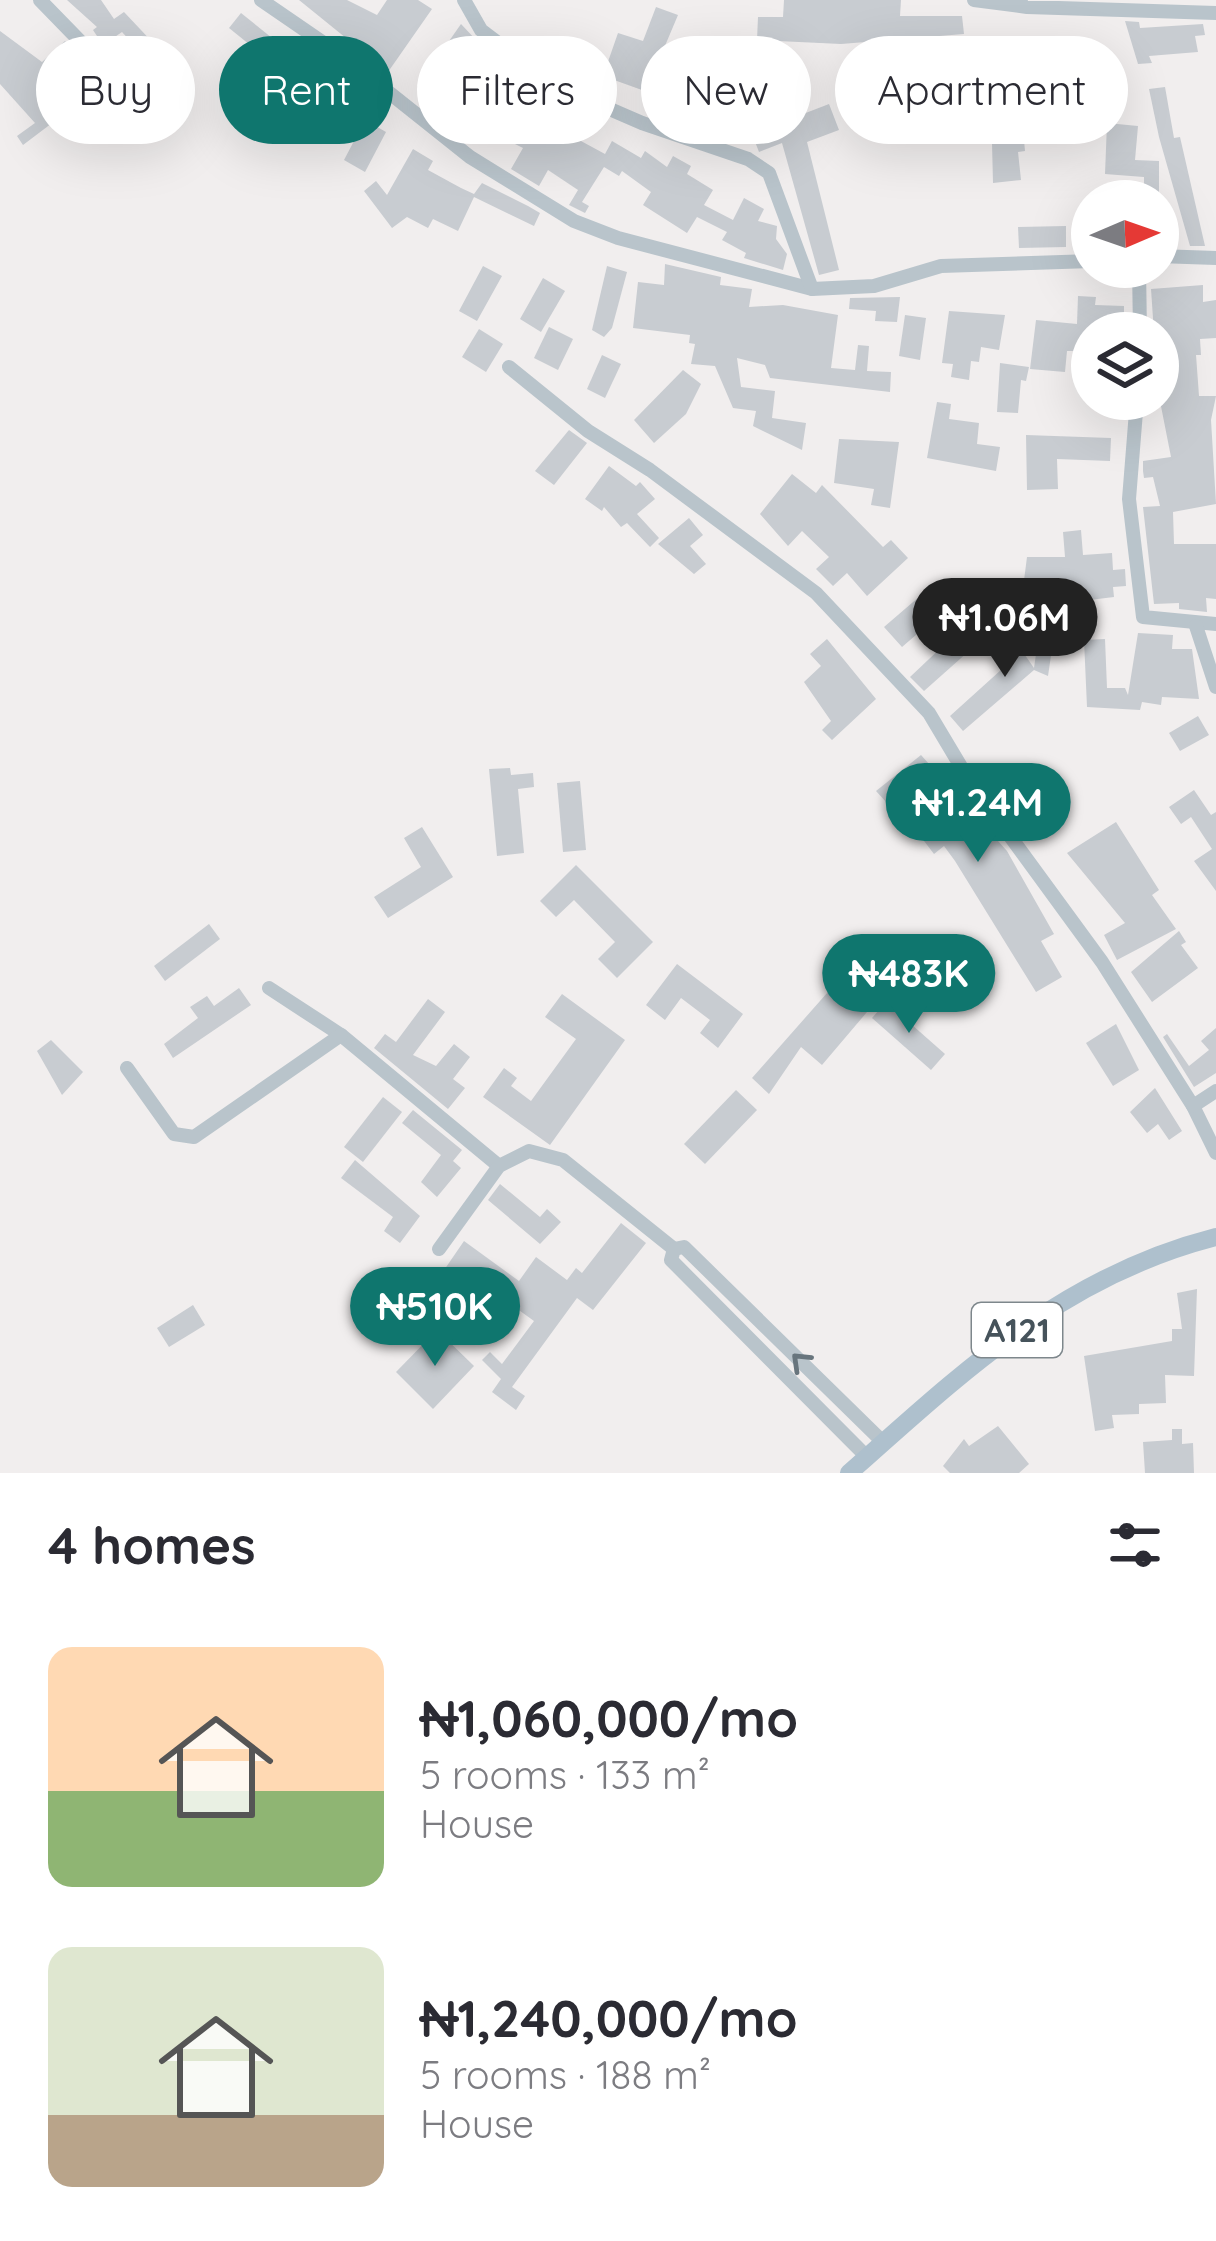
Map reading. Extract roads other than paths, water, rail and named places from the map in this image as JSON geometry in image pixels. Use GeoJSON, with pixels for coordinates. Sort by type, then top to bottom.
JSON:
{"type":"FeatureCollection","features":[{"type":"Feature","properties":{"kind":"main road","name":"A121"},"geometry":{"type":"LineString","coordinates":[[849,1473],[998,1344],[1059,1301],[1117,1269],[1216,1237]]}},
{"type":"Feature","properties":{"kind":"street"},"geometry":{"type":"LineString","coordinates":[[40,0],[75,36]]}},
{"type":"Feature","properties":{"kind":"street"},"geometry":{"type":"LineString","coordinates":[[261,0],[346,59],[470,157],[574,220],[618,238],[812,289],[874,286],[941,266],[1071,262]]}},
{"type":"Feature","properties":{"kind":"street"},"geometry":{"type":"LineString","coordinates":[[464,0],[481,30],[506,49],[521,71],[641,123],[748,160],[769,173],[812,289]]}},
{"type":"Feature","properties":{"kind":"street"},"geometry":{"type":"LineString","coordinates":[[974,0],[1027,7],[1216,13]]}},
{"type":"Feature","properties":{"kind":"street"},"geometry":{"type":"LineString","coordinates":[[1179,257],[1216,258]]}},
{"type":"Feature","properties":{"kind":"street"},"geometry":{"type":"LineString","coordinates":[[509,367],[588,431],[794,575],[856,632],[929,713],[969,780],[1102,962],[1193,1106],[1216,1153]]}},
{"type":"Feature","properties":{"kind":"street"},"geometry":{"type":"LineString","coordinates":[[1136,420],[1129,499],[1143,617],[1196,626],[1216,624]]}},
{"type":"Feature","properties":{"kind":"street"},"geometry":{"type":"LineString","coordinates":[[1196,626],[1216,687]]}},
{"type":"Feature","properties":{"kind":"street"},"geometry":{"type":"LineString","coordinates":[[269,988],[341,1035],[500,1166]]}},
{"type":"Feature","properties":{"kind":"street"},"geometry":{"type":"LineString","coordinates":[[127,1068],[174,1134],[194,1137],[341,1035]]}},
{"type":"Feature","properties":{"kind":"street"},"geometry":{"type":"LineString","coordinates":[[1193,1106],[1216,1091]]}},
{"type":"Feature","properties":{"kind":"street"},"geometry":{"type":"LineString","coordinates":[[439,1250],[500,1166],[529,1151],[563,1160],[674,1250]]}},
{"type":"Feature","properties":{"kind":"street"},"geometry":{"type":"LineString","coordinates":[[674,1250],[684,1247],[884,1443]]}},
{"type":"Feature","properties":{"kind":"street"},"geometry":{"type":"LineString","coordinates":[[674,1250],[671,1260],[867,1457]]}}]}
